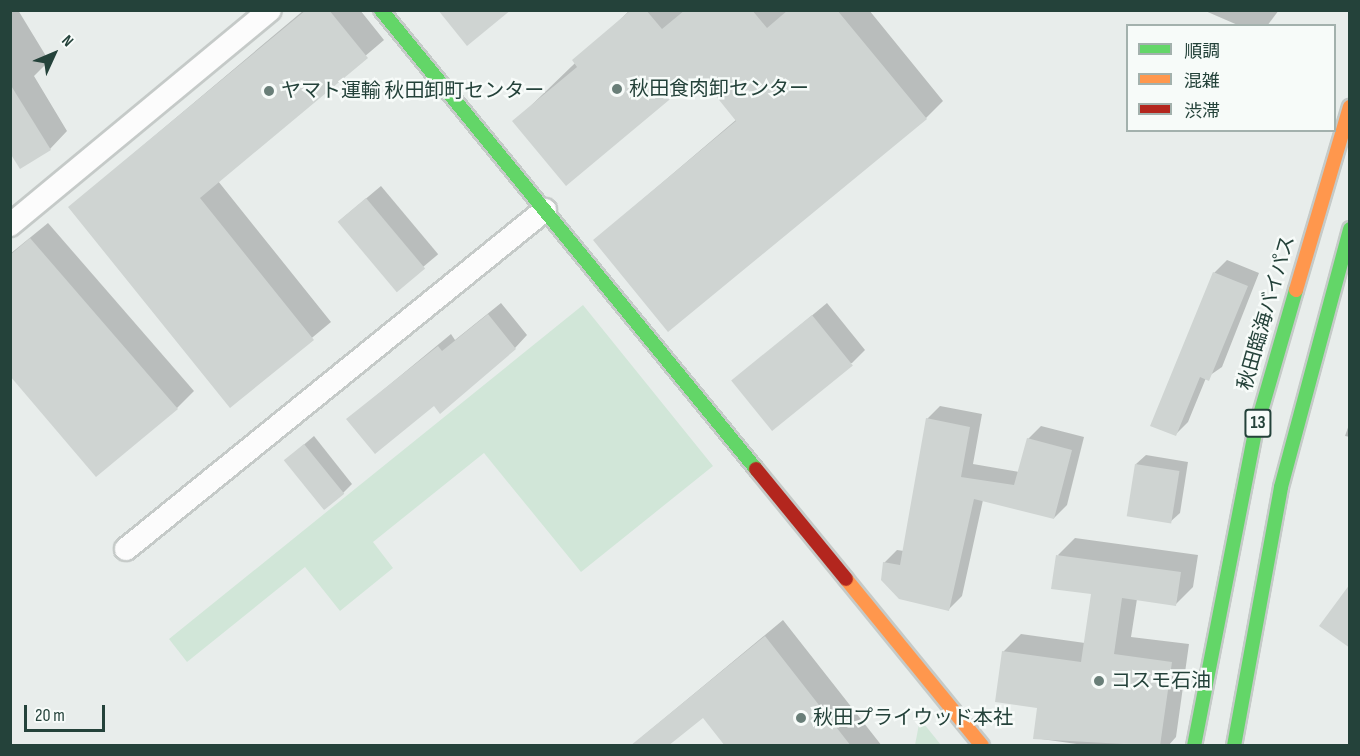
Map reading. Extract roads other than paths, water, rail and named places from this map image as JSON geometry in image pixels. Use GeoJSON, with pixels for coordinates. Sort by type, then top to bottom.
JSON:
{"type":"FeatureCollection","features":[{"type":"Feature","properties":{"kind":"main road"},"geometry":{"type":"LineString","coordinates":[[381,10],[982,746]]}},
{"type":"Feature","properties":{"kind":"main road","name":"秋田臨海バイパス"},"geometry":{"type":"LineString","coordinates":[[1194,746],[1255,432],[1350,107]]}},
{"type":"Feature","properties":{"kind":"main road","name":"13"},"geometry":{"type":"LineString","coordinates":[[1234,746],[1281,487],[1350,229]]}},
{"type":"Feature","properties":{"kind":"street"},"geometry":{"type":"LineString","coordinates":[[10,225],[270,10]]}},
{"type":"Feature","properties":{"kind":"street"},"geometry":{"type":"LineString","coordinates":[[126,549],[545,210]]}},
{"type":"Feature","properties":{"kind":"place","name":"秋田食肉卸センター"},"geometry":{"type":"Point","coordinates":[617,89]}},
{"type":"Feature","properties":{"kind":"place","name":"ヤマト運輸 秋田卸町センター"},"geometry":{"type":"Point","coordinates":[269,91]}},
{"type":"Feature","properties":{"kind":"place","name":"コスモ石油"},"geometry":{"type":"Point","coordinates":[1099,681]}},
{"type":"Feature","properties":{"kind":"place","name":"秋田プライウッド本社"},"geometry":{"type":"Point","coordinates":[801,718]}}]}
